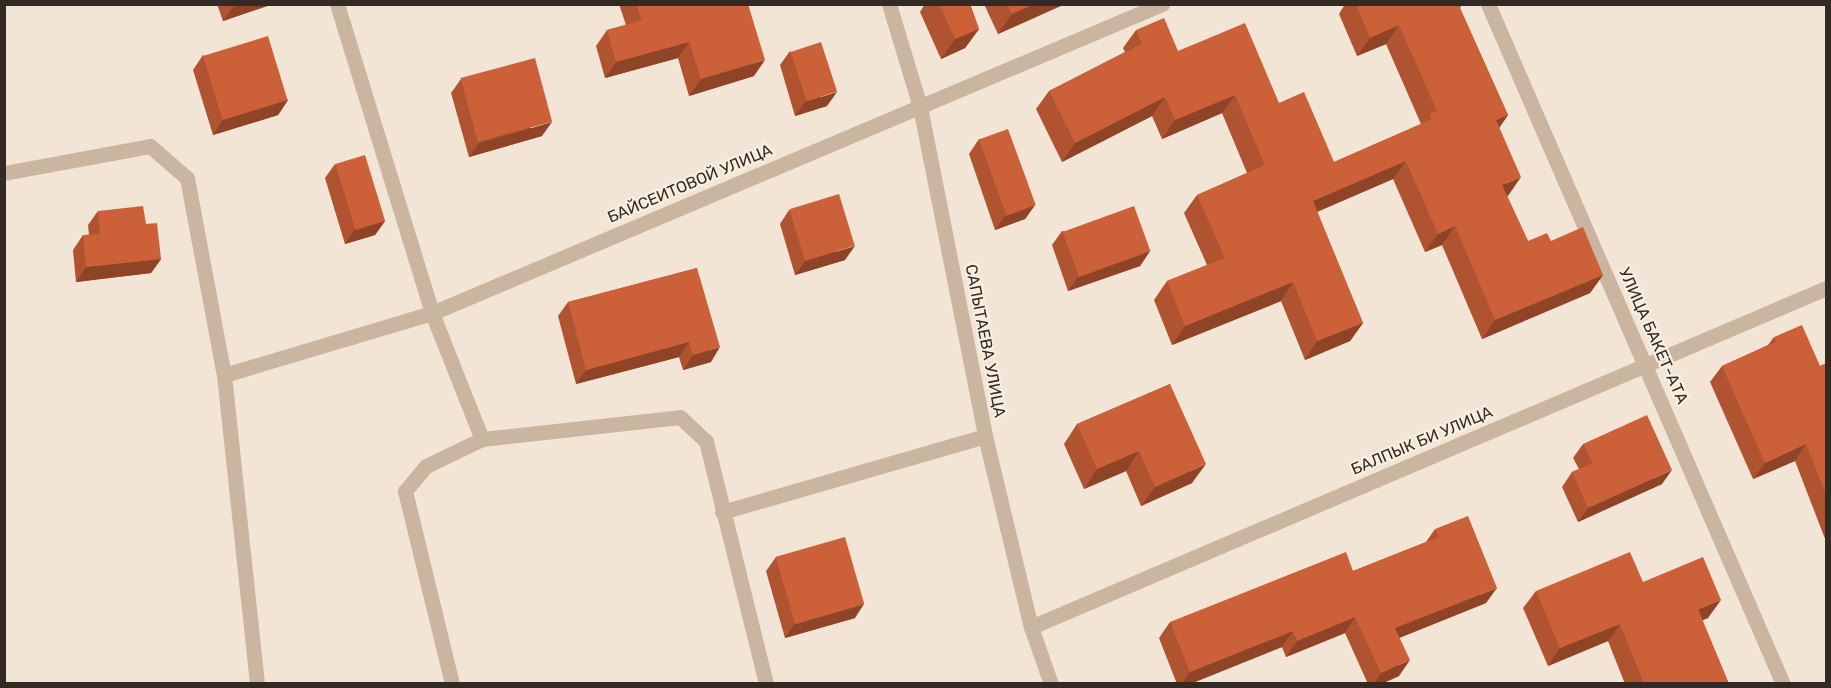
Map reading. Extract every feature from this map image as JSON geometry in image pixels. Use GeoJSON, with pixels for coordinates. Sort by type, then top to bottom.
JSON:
{"type":"FeatureCollection","features":[{"type":"Feature","properties":{"kind":"street"},"geometry":{"type":"LineString","coordinates":[[338,4],[432,313],[482,439]]}},
{"type":"Feature","properties":{"kind":"street","name":"САПЫТАЕВА УЛИЦА"},"geometry":{"type":"LineString","coordinates":[[889,4],[920,106],[985,436],[1031,627],[1051,684]]}},
{"type":"Feature","properties":{"kind":"street","name":"БАЙСЕИТОВОЙ УЛИЦА"},"geometry":{"type":"LineString","coordinates":[[224,375],[432,313],[1162,4]]}},
{"type":"Feature","properties":{"kind":"street","name":"УЛИЦА БАКЕТ-АТА"},"geometry":{"type":"LineString","coordinates":[[1488,4],[1783,684]]}},
{"type":"Feature","properties":{"kind":"street"},"geometry":{"type":"LineString","coordinates":[[4,173],[150,146],[188,178],[224,375],[257,684]]}},
{"type":"Feature","properties":{"kind":"street","name":"БАЛПЫК БИ УЛИЦА"},"geometry":{"type":"LineString","coordinates":[[1031,627],[1827,288]]}},
{"type":"Feature","properties":{"kind":"street"},"geometry":{"type":"LineString","coordinates":[[452,684],[405,491],[426,466],[482,439],[680,417],[706,441],[766,684]]}},
{"type":"Feature","properties":{"kind":"street"},"geometry":{"type":"LineString","coordinates":[[722,512],[985,436]]}},
{"type":"Feature","properties":{"kind":"building"},"geometry":{"type":"Polygon","coordinates":[[[636,4],[748,4],[765,60],[701,79],[689,42],[616,62],[607,30],[642,20],[636,4]]]}},
{"type":"Feature","properties":{"kind":"building"},"geometry":{"type":"Polygon","coordinates":[[[939,4],[970,4],[979,29],[955,39],[939,4]]]}},
{"type":"Feature","properties":{"kind":"building"},"geometry":{"type":"Polygon","coordinates":[[[1007,4],[1034,4],[1012,14],[1007,4]]]}},
{"type":"Feature","properties":{"kind":"building"},"geometry":{"type":"Polygon","coordinates":[[[1356,4],[1458,4],[1508,115],[1496,120],[1521,177],[1502,185],[1528,241],[1547,233],[1551,241],[1583,227],[1603,275],[1495,320],[1455,226],[1438,234],[1406,161],[1313,201],[1363,323],[1317,341],[1293,282],[1185,326],[1167,281],[1225,258],[1197,195],[1265,165],[1235,95],[1175,120],[1165,97],[1075,143],[1049,91],[1142,44],[1136,30],[1164,18],[1178,51],[1245,23],[1279,103],[1304,92],[1334,162],[1432,119],[1429,114],[1437,111],[1399,25],[1370,38],[1356,4]]]}},
{"type":"Feature","properties":{"kind":"building"},"geometry":{"type":"Polygon","coordinates":[[[268,36],[288,100],[223,120],[203,56],[268,36]]]}},
{"type":"Feature","properties":{"kind":"building"},"geometry":{"type":"Polygon","coordinates":[[[821,42],[837,91],[807,101],[791,52],[821,42]]]}},
{"type":"Feature","properties":{"kind":"building"},"geometry":{"type":"Polygon","coordinates":[[[535,58],[552,122],[478,142],[461,78],[535,58]]]}},
{"type":"Feature","properties":{"kind":"building"},"geometry":{"type":"Polygon","coordinates":[[[1008,129],[1036,205],[1007,216],[979,140],[1008,129]]]}},
{"type":"Feature","properties":{"kind":"building"},"geometry":{"type":"Polygon","coordinates":[[[365,155],[385,221],[356,230],[335,164],[365,155]]]}},
{"type":"Feature","properties":{"kind":"building"},"geometry":{"type":"Polygon","coordinates":[[[839,194],[855,246],[805,261],[789,209],[839,194]]]}},
{"type":"Feature","properties":{"kind":"building"},"geometry":{"type":"Polygon","coordinates":[[[143,206],[146,224],[157,223],[161,259],[86,267],[83,235],[100,234],[98,211],[143,206]]]}},
{"type":"Feature","properties":{"kind":"building"},"geometry":{"type":"Polygon","coordinates":[[[1134,206],[1150,251],[1079,277],[1063,232],[1134,206]]]}},
{"type":"Feature","properties":{"kind":"building"},"geometry":{"type":"Polygon","coordinates":[[[697,268],[720,347],[693,355],[689,342],[586,370],[568,302],[697,268]]]}},
{"type":"Feature","properties":{"kind":"building"},"geometry":{"type":"Polygon","coordinates":[[[1802,325],[1820,366],[1827,363],[1827,497],[1806,444],[1765,463],[1722,366],[1776,342],[1774,337],[1802,325]]]}},
{"type":"Feature","properties":{"kind":"building"},"geometry":{"type":"Polygon","coordinates":[[[1170,384],[1206,464],[1155,487],[1139,451],[1097,469],[1077,424],[1170,384]]]}},
{"type":"Feature","properties":{"kind":"building"},"geometry":{"type":"Polygon","coordinates":[[[1647,415],[1672,470],[1588,508],[1572,472],[1593,463],[1583,444],[1647,415]]]}},
{"type":"Feature","properties":{"kind":"building"},"geometry":{"type":"Polygon","coordinates":[[[1468,516],[1497,588],[1395,628],[1410,660],[1381,673],[1355,617],[1297,641],[1293,631],[1190,672],[1170,622],[1346,552],[1353,571],[1439,537],[1435,529],[1468,516]]]}},
{"type":"Feature","properties":{"kind":"building"},"geometry":{"type":"Polygon","coordinates":[[[845,537],[864,604],[795,624],[776,557],[845,537]]]}},
{"type":"Feature","properties":{"kind":"building"},"geometry":{"type":"Polygon","coordinates":[[[1630,552],[1643,582],[1703,557],[1721,600],[1698,609],[1729,684],[1644,684],[1620,624],[1560,648],[1536,591],[1630,552]]]}}]}
